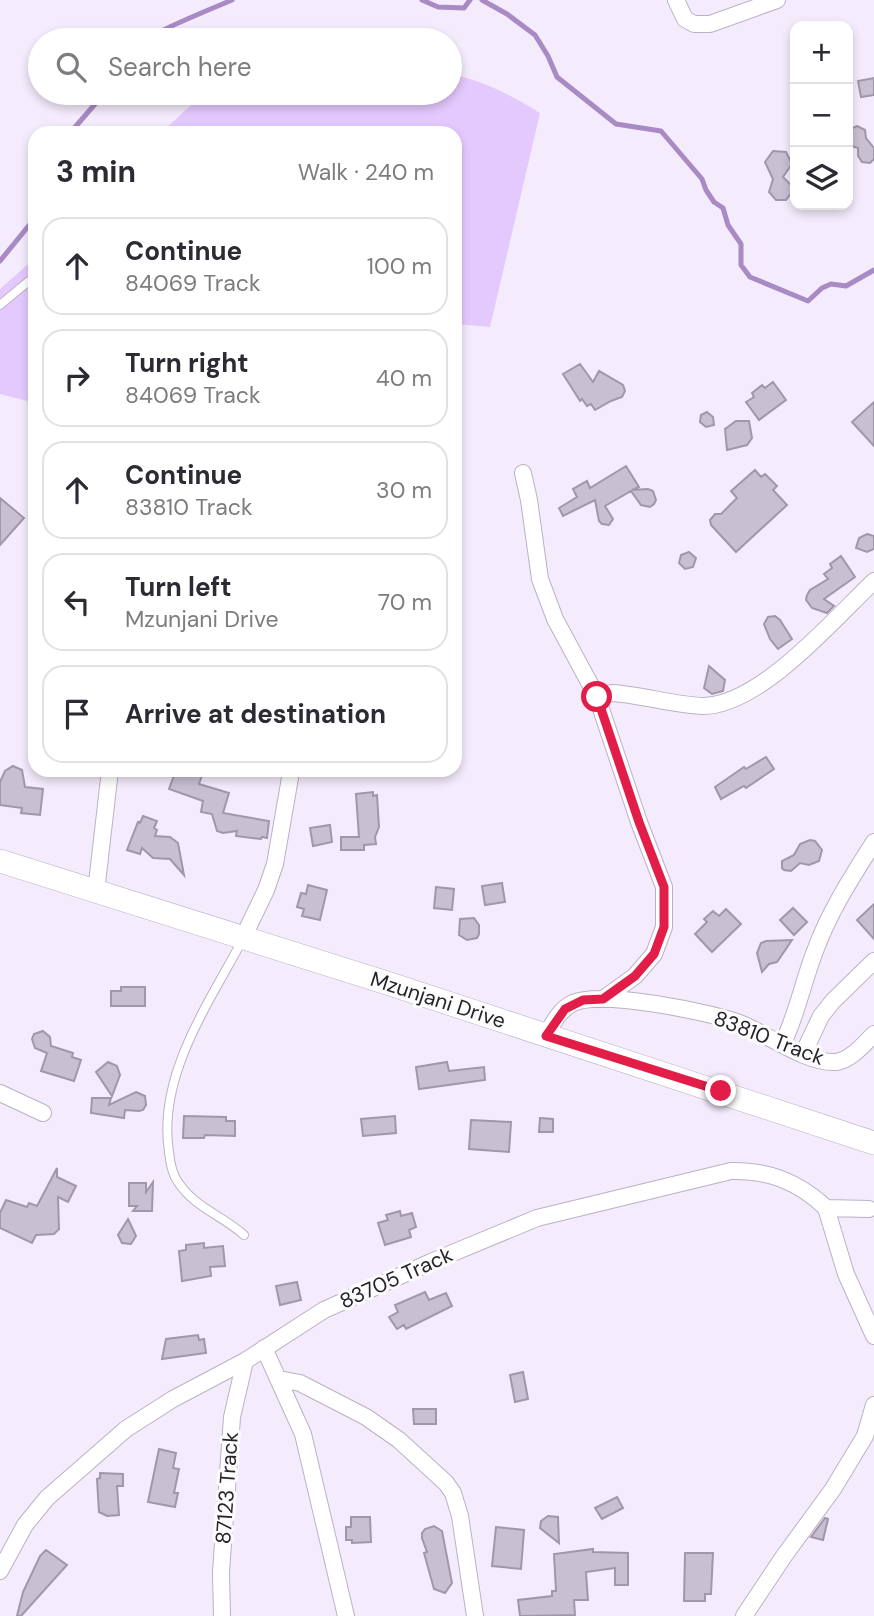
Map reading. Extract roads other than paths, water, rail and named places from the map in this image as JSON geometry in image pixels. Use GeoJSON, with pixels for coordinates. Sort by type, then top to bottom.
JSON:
{"type":"FeatureCollection","features":[{"type":"Feature","properties":{"kind":"main road","name":"Mzunjani Drive"},"geometry":{"type":"LineString","coordinates":[[0,861],[798,1116],[874,1143]]}},
{"type":"Feature","properties":{"kind":"street"},"geometry":{"type":"LineString","coordinates":[[676,0],[685,19],[703,25],[777,0]]}},
{"type":"Feature","properties":{"kind":"street"},"geometry":{"type":"LineString","coordinates":[[523,473],[540,579],[555,619],[597,697],[639,822],[662,878],[666,905],[660,941],[646,965],[603,999]]}},
{"type":"Feature","properties":{"kind":"street"},"geometry":{"type":"LineString","coordinates":[[597,697],[612,693],[704,706],[722,704],[742,695],[802,652],[874,581]]}},
{"type":"Feature","properties":{"kind":"street"},"geometry":{"type":"LineString","coordinates":[[96,892],[109,777]]}},
{"type":"Feature","properties":{"kind":"street"},"geometry":{"type":"LineString","coordinates":[[243,938],[266,890],[275,863],[290,778]]}},
{"type":"Feature","properties":{"kind":"street"},"geometry":{"type":"LineString","coordinates":[[783,1043],[830,914],[874,842]]}},
{"type":"Feature","properties":{"kind":"street"},"geometry":{"type":"LineString","coordinates":[[803,1054],[821,1016],[874,961]]}},
{"type":"Feature","properties":{"kind":"street","name":"83810 Track"},"geometry":{"type":"LineString","coordinates":[[546,1036],[565,1009],[583,1000],[603,999],[651,1004],[739,1023],[803,1054],[822,1060],[840,1061],[851,1056],[874,1034]]}},
{"type":"Feature","properties":{"kind":"street"},"geometry":{"type":"LineString","coordinates":[[0,1093],[43,1113]]}},
{"type":"Feature","properties":{"kind":"street","name":"83705 Track"},"geometry":{"type":"LineString","coordinates":[[0,1571],[14,1544],[47,1497],[90,1458],[148,1414],[245,1361],[324,1310],[378,1286],[537,1218],[709,1175],[744,1171],[772,1175],[804,1189],[826,1208]]}},
{"type":"Feature","properties":{"kind":"street"},"geometry":{"type":"LineString","coordinates":[[869,1209],[826,1208],[846,1275],[874,1336]]}},
{"type":"Feature","properties":{"kind":"street"},"geometry":{"type":"LineString","coordinates":[[264,1348],[303,1434],[346,1616]]}},
{"type":"Feature","properties":{"kind":"street","name":"87123 Track"},"geometry":{"type":"LineString","coordinates":[[222,1616],[221,1572],[232,1417],[245,1361]]}},
{"type":"Feature","properties":{"kind":"street"},"geometry":{"type":"LineString","coordinates":[[279,1379],[300,1383],[366,1417],[400,1440],[446,1483],[453,1493],[460,1516],[475,1616]]}},
{"type":"Feature","properties":{"kind":"street"},"geometry":{"type":"LineString","coordinates":[[744,1616],[833,1489],[849,1459],[866,1436],[874,1405]]}},
{"type":"Feature","properties":{"kind":"lane"},"geometry":{"type":"LineString","coordinates":[[0,305],[28,282]]}},
{"type":"Feature","properties":{"kind":"lane"},"geometry":{"type":"LineString","coordinates":[[243,938],[201,1016],[181,1062],[172,1089],[167,1141],[176,1180],[184,1190],[199,1206],[232,1224],[244,1235]]}},
{"type":"Feature","properties":{"kind":"waterway"},"geometry":{"type":"LineString","coordinates":[[168,28],[232,0]]}},
{"type":"Feature","properties":{"kind":"waterway"},"geometry":{"type":"LineString","coordinates":[[422,0],[438,7],[464,8],[470,0]]}},
{"type":"Feature","properties":{"kind":"waterway"},"geometry":{"type":"LineString","coordinates":[[482,0],[535,35],[557,77],[616,124],[661,131],[702,179],[714,202],[723,208],[728,225],[741,244],[741,265],[750,277],[808,301],[822,288],[831,284],[846,286],[874,270]]}},
{"type":"Feature","properties":{"kind":"waterway"},"geometry":{"type":"LineString","coordinates":[[76,126],[94,105]]}},
{"type":"Feature","properties":{"kind":"waterway"},"geometry":{"type":"LineString","coordinates":[[0,261],[28,227]]}}]}
